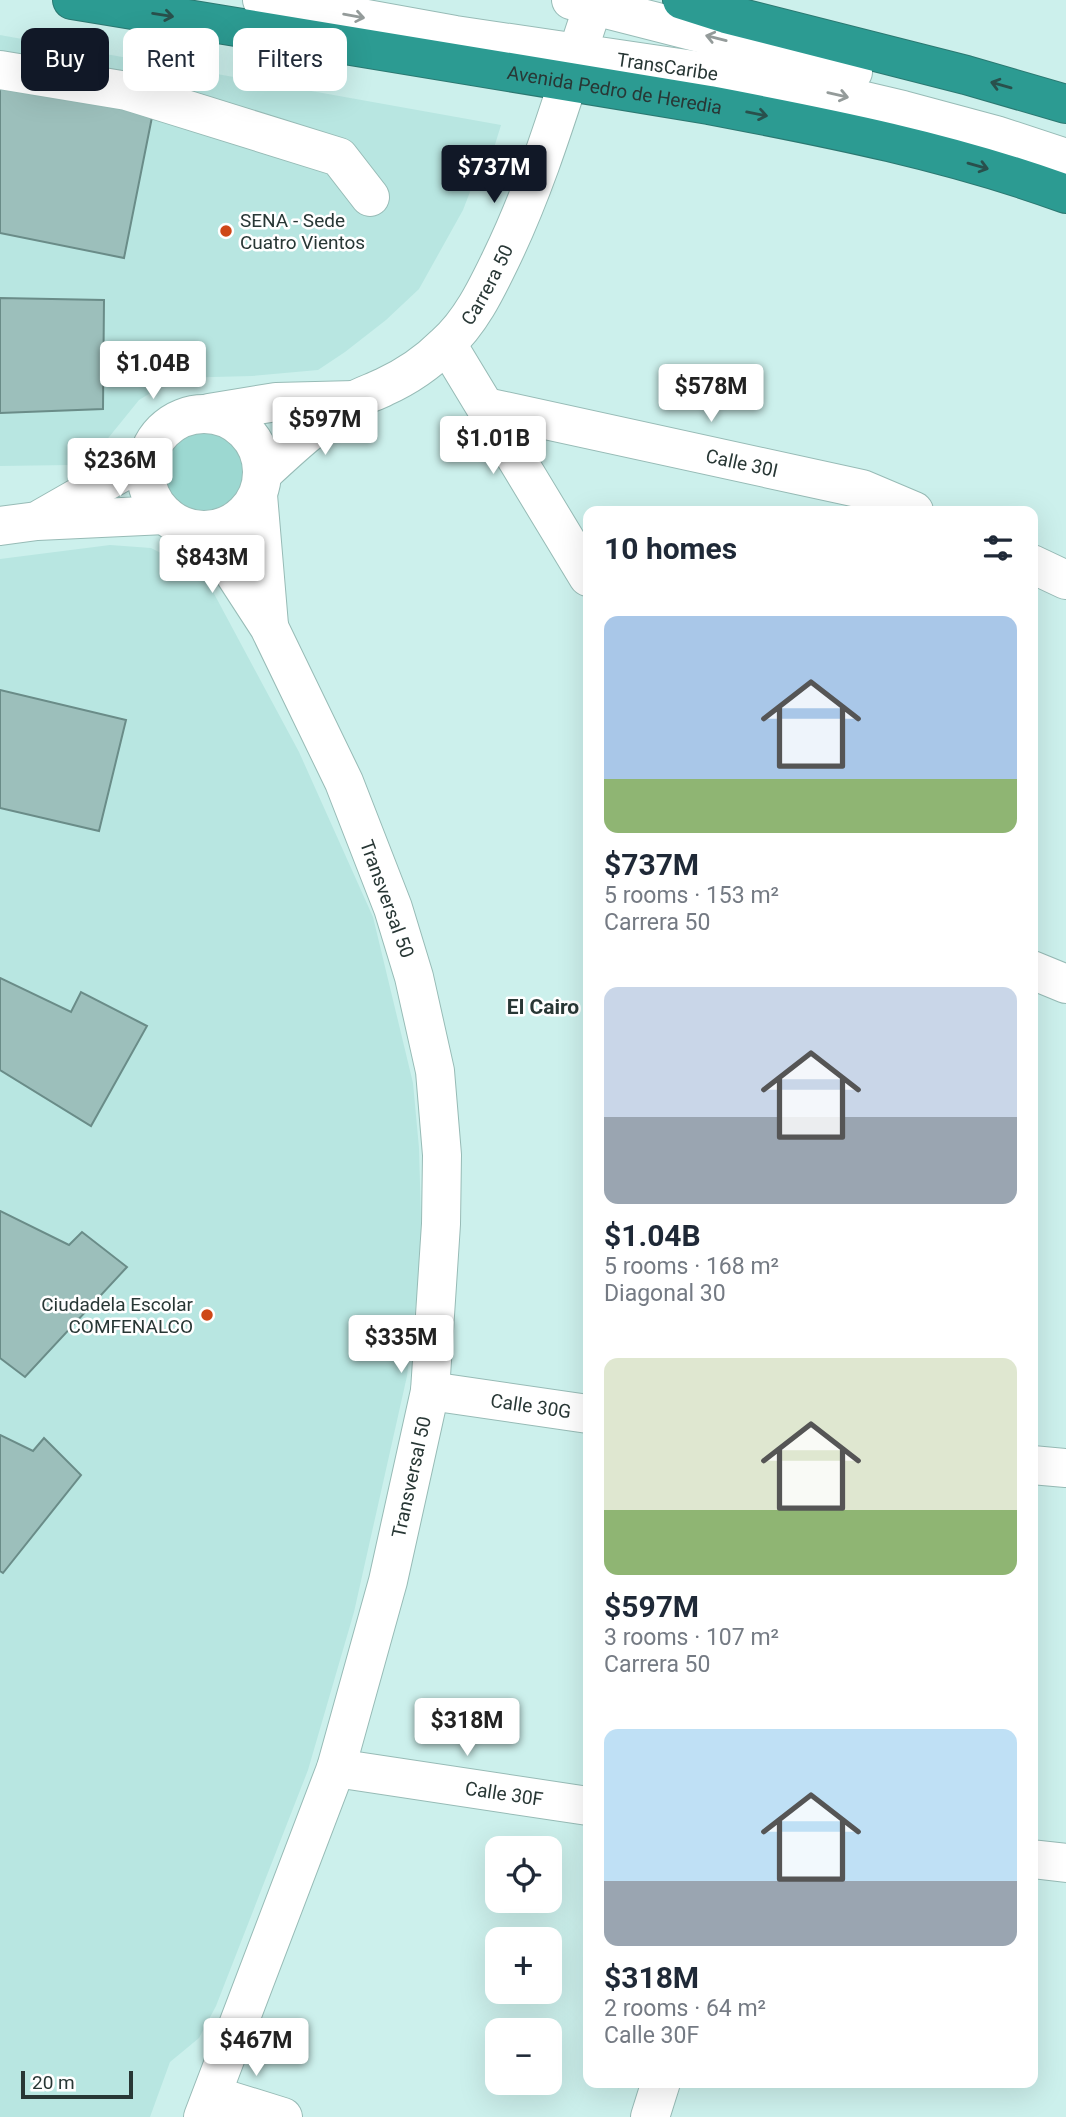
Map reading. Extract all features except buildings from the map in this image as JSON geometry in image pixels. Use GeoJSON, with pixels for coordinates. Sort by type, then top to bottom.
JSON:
{"type":"FeatureCollection","features":[{"type":"Feature","properties":{"kind":"highway","name":"Avenida Pedro de Heredia"},"geometry":{"type":"LineString","coordinates":[[72,0],[573,67],[750,113],[895,143],[1066,194]]}},
{"type":"Feature","properties":{"kind":"highway"},"geometry":{"type":"LineString","coordinates":[[682,0],[1066,104]]}},
{"type":"Feature","properties":{"kind":"street","name":"TransCaribe"},"geometry":{"type":"LineString","coordinates":[[262,0],[455,35],[573,67],[802,86],[917,113],[1066,158]]}},
{"type":"Feature","properties":{"kind":"street","name":"TransCaribe"},"geometry":{"type":"LineString","coordinates":[[586,2],[939,93],[1066,132]]}},
{"type":"Feature","properties":{"kind":"street","name":"Carrera 50"},"geometry":{"type":"LineString","coordinates":[[261,484],[298,440],[355,400],[420,366],[447,344],[466,321],[489,284],[521,219],[546,153],[573,67],[586,2]]}},
{"type":"Feature","properties":{"kind":"street"},"geometry":{"type":"LineString","coordinates":[[0,70],[127,91],[339,157],[370,197]]}},
{"type":"Feature","properties":{"kind":"street"},"geometry":{"type":"LineString","coordinates":[[447,344],[583,569]]}},
{"type":"Feature","properties":{"kind":"street","name":"Carrera 50"},"geometry":{"type":"LineString","coordinates":[[209,413],[276,402],[355,400]]}},
{"type":"Feature","properties":{"kind":"street","name":"Calle 30I"},"geometry":{"type":"LineString","coordinates":[[486,407],[862,489],[902,506]]}},
{"type":"Feature","properties":{"kind":"street"},"geometry":{"type":"LineString","coordinates":[[209,413],[227,418],[251,436],[259,450],[261,484],[249,509],[237,520],[222,527],[191,529],[165,515],[155,503],[148,489],[147,458],[158,436],[177,420],[209,413]]}},
{"type":"Feature","properties":{"kind":"street"},"geometry":{"type":"LineString","coordinates":[[37,521],[147,458]]}},
{"type":"Feature","properties":{"kind":"street","name":"Transversal 50"},"geometry":{"type":"LineString","coordinates":[[261,484],[269,627]]}},
{"type":"Feature","properties":{"kind":"street"},"geometry":{"type":"LineString","coordinates":[[0,526],[37,521],[165,515]]}},
{"type":"Feature","properties":{"kind":"street","name":"Transversal 50"},"geometry":{"type":"LineString","coordinates":[[206,530],[269,627],[344,782],[393,908],[414,977],[435,1071],[442,1155],[441,1224],[430,1391],[387,1581],[336,1768],[207,2106]]}},
{"type":"Feature","properties":{"kind":"street"},"geometry":{"type":"LineString","coordinates":[[1038,567],[1066,580]]}},
{"type":"Feature","properties":{"kind":"street"},"geometry":{"type":"LineString","coordinates":[[1038,973],[1066,984]]}},
{"type":"Feature","properties":{"kind":"street","name":"Calle 30G"},"geometry":{"type":"LineString","coordinates":[[430,1391],[583,1414]]}},
{"type":"Feature","properties":{"kind":"street"},"geometry":{"type":"LineString","coordinates":[[1038,1466],[1066,1468]]}},
{"type":"Feature","properties":{"kind":"street","name":"Calle 30F"},"geometry":{"type":"LineString","coordinates":[[336,1768],[583,1805]]}},
{"type":"Feature","properties":{"kind":"street"},"geometry":{"type":"LineString","coordinates":[[1038,1861],[1066,1863]]}},
{"type":"Feature","properties":{"kind":"street"},"geometry":{"type":"LineString","coordinates":[[650,2117],[659,2088]]}},
{"type":"Feature","properties":{"kind":"street"},"geometry":{"type":"LineString","coordinates":[[207,2106],[283,2117]]}},
{"type":"Feature","properties":{"kind":"shaded area","name":"SENA - Sede Cuatro Vientos"},"geometry":{"type":"Polygon","coordinates":[[[0,35],[21,39],[21,91],[109,91],[109,55],[123,57],[123,91],[219,91],[219,74],[233,77],[233,91],[312,91],[501,125],[489,164],[473,184],[463,210],[419,289],[386,320],[345,352],[318,370],[252,376],[175,378],[139,400],[105,442],[70,465],[0,466],[0,35]]]}},
{"type":"Feature","properties":{"kind":"shaded area"},"geometry":{"type":"Polygon","coordinates":[[[202,427],[218,430],[232,439],[241,453],[244,469],[241,485],[232,499],[218,508],[202,511],[186,508],[172,499],[163,485],[160,469],[163,453],[172,439],[186,430],[202,427]]]}},
{"type":"Feature","properties":{"kind":"shaded area","name":"Ciudadela Escolar COMFENALCO"},"geometry":{"type":"Polygon","coordinates":[[[110,545],[151,548],[204,575],[299,752],[373,917],[413,1083],[419,1148],[422,1254],[407,1376],[354,1612],[308,1770],[216,2006],[199,2038],[170,2062],[150,2117],[0,2117],[0,559],[110,545]]]}},
{"type":"Feature","properties":{"kind":"place","name":"SENA - Sede Cuatro Vientos"},"geometry":{"type":"Point","coordinates":[226,231]}},
{"type":"Feature","properties":{"kind":"place","name":"Ciudadela Escolar COMFENALCO"},"geometry":{"type":"Point","coordinates":[207,1315]}},
{"type":"Feature","properties":{"kind":"district","name":"El Cairo"},"geometry":{"type":"Point","coordinates":[543,1007]}}]}
